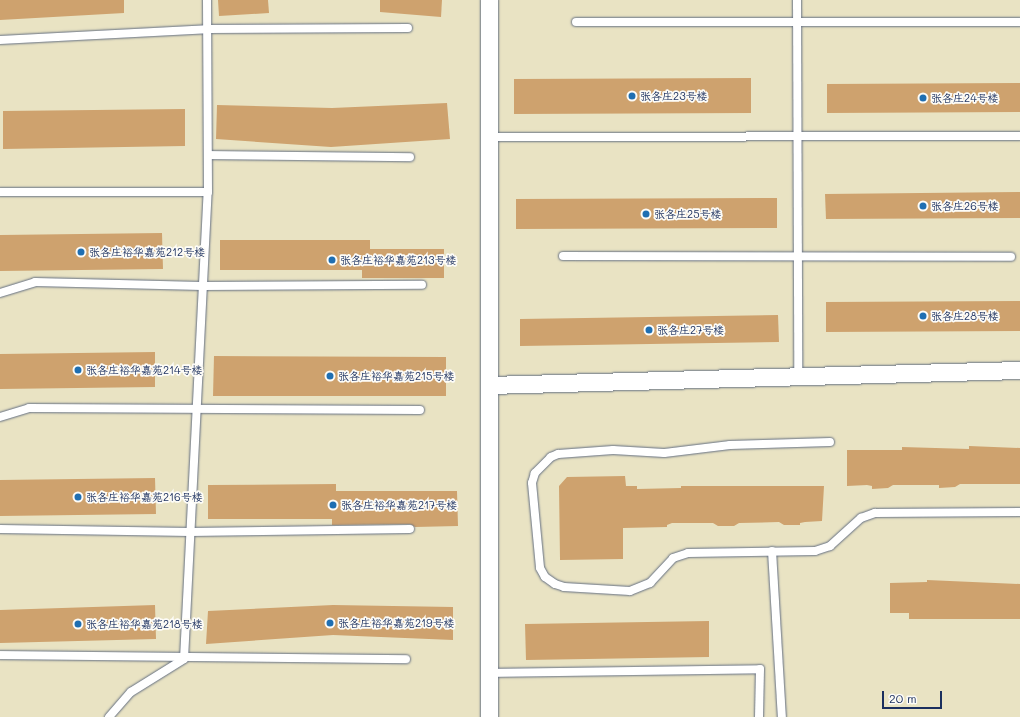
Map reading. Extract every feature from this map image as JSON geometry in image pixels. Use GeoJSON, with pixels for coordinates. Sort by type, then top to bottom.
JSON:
{"type":"FeatureCollection","features":[{"type":"Feature","properties":{"kind":"street"},"geometry":{"type":"LineString","coordinates":[[489,0],[489,717]]}},
{"type":"Feature","properties":{"kind":"street"},"geometry":{"type":"LineString","coordinates":[[489,385],[1020,370]]}},
{"type":"Feature","properties":{"kind":"lane"},"geometry":{"type":"LineString","coordinates":[[184,659],[208,192],[207,0]]}},
{"type":"Feature","properties":{"kind":"lane"},"geometry":{"type":"LineString","coordinates":[[797,0],[798,377]]}},
{"type":"Feature","properties":{"kind":"lane"},"geometry":{"type":"LineString","coordinates":[[576,22],[1020,22]]}},
{"type":"Feature","properties":{"kind":"lane"},"geometry":{"type":"LineString","coordinates":[[0,40],[207,29],[408,28]]}},
{"type":"Feature","properties":{"kind":"lane"},"geometry":{"type":"LineString","coordinates":[[490,137],[798,138],[1020,136]]}},
{"type":"Feature","properties":{"kind":"lane"},"geometry":{"type":"LineString","coordinates":[[208,155],[410,156]]}},
{"type":"Feature","properties":{"kind":"lane"},"geometry":{"type":"LineString","coordinates":[[0,192],[208,192]]}},
{"type":"Feature","properties":{"kind":"lane"},"geometry":{"type":"LineString","coordinates":[[563,256],[1011,256]]}},
{"type":"Feature","properties":{"kind":"lane"},"geometry":{"type":"LineString","coordinates":[[0,294],[36,282],[202,286],[422,285]]}},
{"type":"Feature","properties":{"kind":"lane"},"geometry":{"type":"LineString","coordinates":[[0,417],[29,408],[196,407],[420,410]]}},
{"type":"Feature","properties":{"kind":"lane"},"geometry":{"type":"LineString","coordinates":[[830,442],[730,445],[664,453],[613,450],[558,454],[551,457],[535,473],[532,483],[537,558],[545,577],[554,584],[564,588],[630,591],[650,583],[673,558],[688,553],[816,551],[830,546],[861,518],[875,513],[1020,512]]}},
{"type":"Feature","properties":{"kind":"lane"},"geometry":{"type":"LineString","coordinates":[[0,529],[190,532],[410,529]]}},
{"type":"Feature","properties":{"kind":"lane"},"geometry":{"type":"LineString","coordinates":[[772,551],[782,717]]}},
{"type":"Feature","properties":{"kind":"lane"},"geometry":{"type":"LineString","coordinates":[[0,655],[184,659],[406,659]]}},
{"type":"Feature","properties":{"kind":"lane"},"geometry":{"type":"LineString","coordinates":[[109,717],[131,692],[184,659]]}},
{"type":"Feature","properties":{"kind":"lane"},"geometry":{"type":"LineString","coordinates":[[489,673],[760,669],[760,717]]}},
{"type":"Feature","properties":{"kind":"building"},"geometry":{"type":"Polygon","coordinates":[[[0,0],[124,0],[124,13],[0,20],[0,0]]]}},
{"type":"Feature","properties":{"kind":"building"},"geometry":{"type":"Polygon","coordinates":[[[218,0],[268,0],[269,13],[219,16],[218,0]]]}},
{"type":"Feature","properties":{"kind":"building"},"geometry":{"type":"Polygon","coordinates":[[[380,0],[442,0],[441,17],[380,12],[380,0]]]}},
{"type":"Feature","properties":{"kind":"building","name":"张各庄23号楼"},"geometry":{"type":"Polygon","coordinates":[[[751,78],[751,113],[514,114],[514,79],[751,78]]]}},
{"type":"Feature","properties":{"kind":"building","name":"张各庄24号楼"},"geometry":{"type":"Polygon","coordinates":[[[1020,83],[1020,112],[827,113],[827,84],[1020,83]]]}},
{"type":"Feature","properties":{"kind":"building"},"geometry":{"type":"Polygon","coordinates":[[[447,103],[450,139],[331,147],[216,139],[217,105],[332,108],[447,103]]]}},
{"type":"Feature","properties":{"kind":"building"},"geometry":{"type":"Polygon","coordinates":[[[185,109],[185,146],[3,149],[3,111],[185,109]]]}},
{"type":"Feature","properties":{"kind":"building","name":"张各庄26号楼"},"geometry":{"type":"Polygon","coordinates":[[[1020,192],[1020,218],[826,219],[825,194],[1020,192]]]}},
{"type":"Feature","properties":{"kind":"building","name":"张各庄25号楼"},"geometry":{"type":"Polygon","coordinates":[[[777,198],[777,228],[516,229],[516,199],[777,198]]]}},
{"type":"Feature","properties":{"kind":"building","name":"张各庄裕华嘉苑212号楼"},"geometry":{"type":"Polygon","coordinates":[[[162,233],[163,269],[0,271],[0,235],[162,233]]]}},
{"type":"Feature","properties":{"kind":"building","name":"张各庄裕华嘉苑213号楼"},"geometry":{"type":"Polygon","coordinates":[[[220,240],[370,240],[370,249],[444,249],[444,278],[362,278],[362,270],[220,270],[220,240]]]}},
{"type":"Feature","properties":{"kind":"building","name":"张各庄28号楼"},"geometry":{"type":"Polygon","coordinates":[[[1020,301],[1020,331],[826,332],[826,302],[1020,301]]]}},
{"type":"Feature","properties":{"kind":"building","name":"张各庄27号楼"},"geometry":{"type":"Polygon","coordinates":[[[778,315],[779,342],[520,346],[520,319],[778,315]]]}},
{"type":"Feature","properties":{"kind":"building","name":"张各庄裕华嘉苑214号楼"},"geometry":{"type":"Polygon","coordinates":[[[155,352],[155,387],[0,389],[0,354],[155,352]]]}},
{"type":"Feature","properties":{"kind":"building","name":"张各庄裕华嘉苑215号楼"},"geometry":{"type":"Polygon","coordinates":[[[214,356],[446,357],[446,396],[213,396],[214,356]]]}},
{"type":"Feature","properties":{"kind":"building"},"geometry":{"type":"Polygon","coordinates":[[[969,446],[1020,448],[1020,484],[960,484],[955,487],[939,488],[939,485],[893,485],[888,488],[872,489],[872,486],[867,485],[847,486],[847,450],[902,450],[902,447],[969,449],[969,446]]]}},
{"type":"Feature","properties":{"kind":"building"},"geometry":{"type":"Polygon","coordinates":[[[625,476],[626,486],[637,486],[637,489],[681,488],[681,486],[824,486],[822,521],[805,522],[800,523],[800,525],[784,525],[779,522],[739,523],[734,526],[718,526],[713,523],[672,523],[667,525],[667,527],[623,528],[623,559],[560,560],[559,486],[567,477],[625,476]]]}},
{"type":"Feature","properties":{"kind":"building","name":"张各庄裕华嘉苑216号楼"},"geometry":{"type":"Polygon","coordinates":[[[155,478],[156,514],[0,516],[0,480],[155,478]]]}},
{"type":"Feature","properties":{"kind":"building","name":"张各庄裕华嘉苑217号楼"},"geometry":{"type":"Polygon","coordinates":[[[336,484],[336,491],[457,491],[458,526],[415,527],[410,524],[332,525],[332,519],[208,519],[208,485],[336,484]]]}},
{"type":"Feature","properties":{"kind":"building"},"geometry":{"type":"Polygon","coordinates":[[[927,580],[1020,584],[1020,619],[909,619],[909,613],[890,613],[890,583],[927,582],[927,580]]]}},
{"type":"Feature","properties":{"kind":"building","name":"张各庄裕华嘉苑218号楼"},"geometry":{"type":"Polygon","coordinates":[[[155,605],[156,639],[0,643],[0,610],[155,605]]]}},
{"type":"Feature","properties":{"kind":"building","name":"张各庄裕华嘉苑219号楼"},"geometry":{"type":"Polygon","coordinates":[[[333,605],[453,607],[453,640],[333,635],[206,644],[208,611],[333,605]]]}},
{"type":"Feature","properties":{"kind":"building"},"geometry":{"type":"Polygon","coordinates":[[[709,621],[709,657],[526,660],[525,624],[709,621]]]}},
{"type":"Feature","properties":{"kind":"place","name":"张各庄23号楼"},"geometry":{"type":"Point","coordinates":[632,96]}},
{"type":"Feature","properties":{"kind":"place","name":"张各庄24号楼"},"geometry":{"type":"Point","coordinates":[923,98]}},
{"type":"Feature","properties":{"kind":"place","name":"张各庄26号楼"},"geometry":{"type":"Point","coordinates":[923,206]}},
{"type":"Feature","properties":{"kind":"place","name":"张各庄25号楼"},"geometry":{"type":"Point","coordinates":[646,214]}},
{"type":"Feature","properties":{"kind":"place","name":"张各庄裕华嘉苑212号楼"},"geometry":{"type":"Point","coordinates":[81,252]}},
{"type":"Feature","properties":{"kind":"place","name":"张各庄裕华嘉苑213号楼"},"geometry":{"type":"Point","coordinates":[332,260]}},
{"type":"Feature","properties":{"kind":"place","name":"张各庄28号楼"},"geometry":{"type":"Point","coordinates":[923,316]}},
{"type":"Feature","properties":{"kind":"place","name":"张各庄27号楼"},"geometry":{"type":"Point","coordinates":[649,330]}},
{"type":"Feature","properties":{"kind":"place","name":"张各庄裕华嘉苑214号楼"},"geometry":{"type":"Point","coordinates":[78,370]}},
{"type":"Feature","properties":{"kind":"place","name":"张各庄裕华嘉苑215号楼"},"geometry":{"type":"Point","coordinates":[330,376]}},
{"type":"Feature","properties":{"kind":"place","name":"张各庄裕华嘉苑216号楼"},"geometry":{"type":"Point","coordinates":[78,497]}},
{"type":"Feature","properties":{"kind":"place","name":"张各庄裕华嘉苑217号楼"},"geometry":{"type":"Point","coordinates":[333,505]}},
{"type":"Feature","properties":{"kind":"place","name":"张各庄裕华嘉苑219号楼"},"geometry":{"type":"Point","coordinates":[330,623]}},
{"type":"Feature","properties":{"kind":"place","name":"张各庄裕华嘉苑218号楼"},"geometry":{"type":"Point","coordinates":[78,624]}}]}
